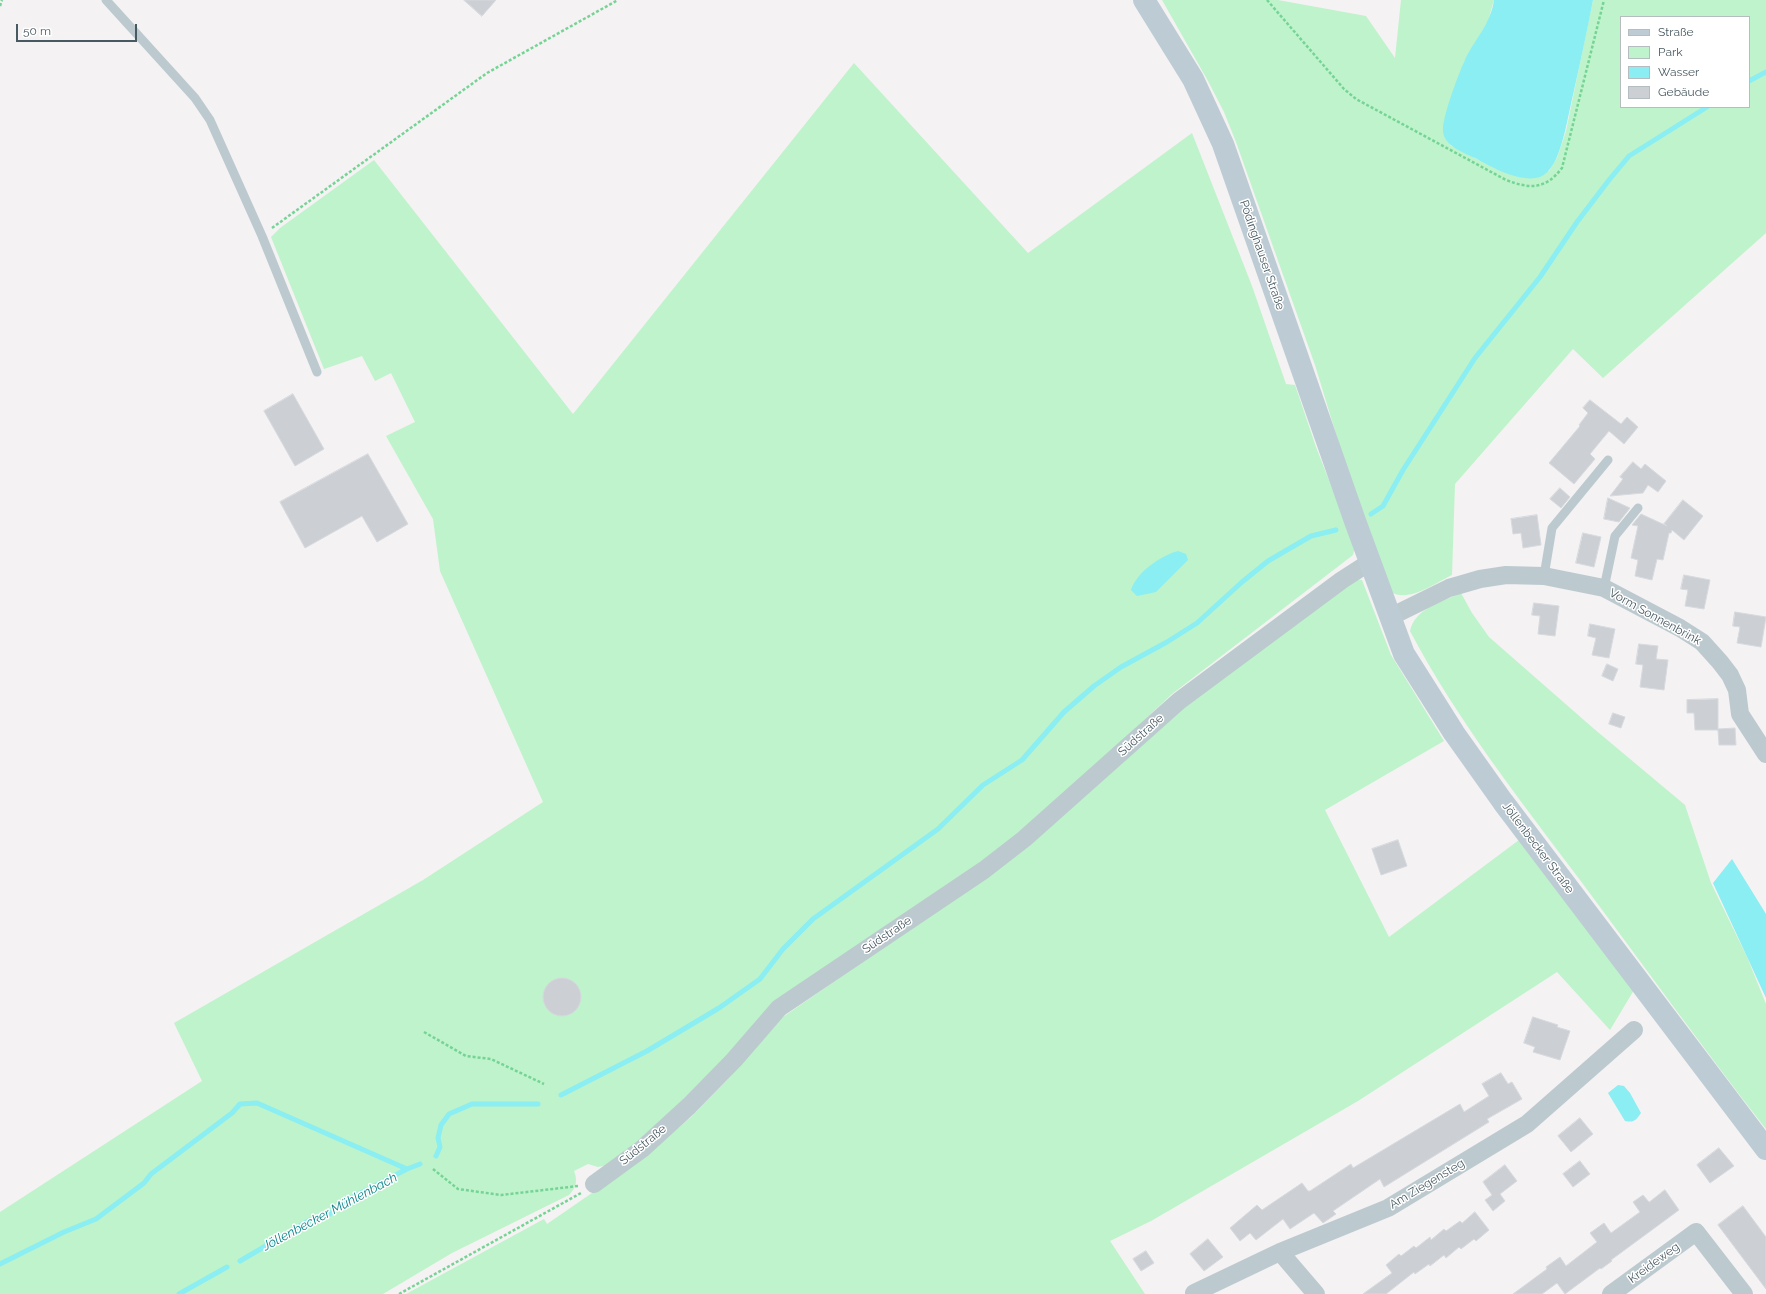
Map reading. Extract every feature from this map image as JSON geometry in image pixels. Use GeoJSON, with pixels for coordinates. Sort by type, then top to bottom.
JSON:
{"type":"FeatureCollection","features":[{"type":"Feature","properties":{"kind":"main road","name":"Pödinghauser Straße"},"geometry":{"type":"LineString","coordinates":[[1144,0],[1193,79],[1223,144],[1355,521]]}},
{"type":"Feature","properties":{"kind":"main road","name":"Jöllenbecker Straße"},"geometry":{"type":"LineString","coordinates":[[1355,521],[1404,654],[1454,733],[1503,802],[1766,1149]]}},
{"type":"Feature","properties":{"kind":"street","name":"Südstraße"},"geometry":{"type":"LineString","coordinates":[[594,1184],[642,1149],[689,1106],[734,1060],[779,1008],[984,870],[1024,839],[1179,701],[1342,580],[1370,562]]}},
{"type":"Feature","properties":{"kind":"street","name":"Vorm Sonnenbrink"},"geometry":{"type":"LineString","coordinates":[[1390,617],[1449,588],[1480,579],[1506,575],[1544,576],[1604,588],[1680,628],[1702,642],[1713,653],[1730,675],[1737,690],[1740,714],[1766,754]]}},
{"type":"Feature","properties":{"kind":"street","name":"Am Ziegensteg"},"geometry":{"type":"LineString","coordinates":[[1194,1293],[1280,1252],[1388,1208],[1528,1124],[1634,1030]]}},
{"type":"Feature","properties":{"kind":"street","name":"Kreideweg"},"geometry":{"type":"LineString","coordinates":[[1611,1294],[1696,1232],[1744,1294]]}},
{"type":"Feature","properties":{"kind":"street"},"geometry":{"type":"LineString","coordinates":[[1280,1252],[1316,1294]]}},
{"type":"Feature","properties":{"kind":"lane"},"geometry":{"type":"LineString","coordinates":[[106,0],[194,98],[210,120],[262,236],[317,372]]}},
{"type":"Feature","properties":{"kind":"lane"},"geometry":{"type":"LineString","coordinates":[[1544,576],[1552,528],[1608,460]]}},
{"type":"Feature","properties":{"kind":"lane"},"geometry":{"type":"LineString","coordinates":[[1604,588],[1616,536],[1638,508]]}},
{"type":"Feature","properties":{"kind":"path"},"geometry":{"type":"LineString","coordinates":[[0,6],[2,0]]}},
{"type":"Feature","properties":{"kind":"path"},"geometry":{"type":"LineString","coordinates":[[262,236],[486,73],[618,0]]}},
{"type":"Feature","properties":{"kind":"path"},"geometry":{"type":"LineString","coordinates":[[1267,0],[1344,89],[1356,99],[1506,180],[1533,187],[1544,184],[1556,176],[1562,168],[1604,0]]}},
{"type":"Feature","properties":{"kind":"path"},"geometry":{"type":"LineString","coordinates":[[424,1032],[466,1056],[491,1059],[544,1084]]}},
{"type":"Feature","properties":{"kind":"path"},"geometry":{"type":"LineString","coordinates":[[433,1168],[458,1189],[501,1196],[594,1184]]}},
{"type":"Feature","properties":{"kind":"path"},"geometry":{"type":"LineString","coordinates":[[398,1294],[594,1184]]}},
{"type":"Feature","properties":{"kind":"green space"},"geometry":{"type":"Polygon","coordinates":[[[1162,0],[1278,0],[1366,16],[1395,58],[1401,0],[1494,0],[1488,21],[1464,62],[1446,116],[1450,145],[1496,169],[1549,171],[1557,158],[1566,131],[1593,0],[1766,0],[1766,233],[1603,378],[1573,349],[1455,484],[1452,575],[1414,594],[1398,595],[1391,592],[1361,516],[1315,365],[1224,112],[1162,0]]]}},
{"type":"Feature","properties":{"kind":"green space"},"geometry":{"type":"Polygon","coordinates":[[[854,63],[1028,253],[1192,133],[1252,286],[1286,384],[1295,385],[1316,447],[1355,547],[1353,555],[1172,694],[1019,837],[778,1002],[684,1101],[638,1142],[608,1165],[598,1167],[588,1164],[574,1171],[576,1184],[569,1195],[452,1253],[383,1294],[0,1294],[0,1212],[202,1081],[174,1023],[423,880],[543,802],[440,571],[433,519],[386,436],[415,422],[391,373],[375,381],[362,356],[324,369],[271,237],[280,228],[374,160],[573,414],[854,63]]]}},
{"type":"Feature","properties":{"kind":"green space"},"geometry":{"type":"Polygon","coordinates":[[[1353,579],[1362,580],[1391,655],[1444,741],[1325,810],[1389,937],[1519,840],[1634,990],[1610,1030],[1557,972],[1358,1101],[1151,1221],[1110,1241],[1145,1294],[406,1294],[544,1219],[547,1224],[637,1162],[691,1117],[727,1080],[783,1017],[988,875],[1182,703],[1353,579]]]}},
{"type":"Feature","properties":{"kind":"green space"},"geometry":{"type":"Polygon","coordinates":[[[1461,593],[1472,613],[1489,637],[1593,728],[1685,805],[1711,883],[1747,957],[1766,1004],[1766,1129],[1512,790],[1469,728],[1428,664],[1410,631],[1413,623],[1423,611],[1461,593]]]}},
{"type":"Feature","properties":{"kind":"water"},"geometry":{"type":"Polygon","coordinates":[[[1494,0],[1593,0],[1562,142],[1552,166],[1546,174],[1540,177],[1525,178],[1507,174],[1455,148],[1446,140],[1444,135],[1443,129],[1445,115],[1458,76],[1468,54],[1486,25],[1494,0]]]}},
{"type":"Feature","properties":{"kind":"water"},"geometry":{"type":"Polygon","coordinates":[[[1178,551],[1186,554],[1188,560],[1156,592],[1137,596],[1131,590],[1138,577],[1150,566],[1171,553],[1178,551]]]}},
{"type":"Feature","properties":{"kind":"water"},"geometry":{"type":"Polygon","coordinates":[[[1732,859],[1766,914],[1766,998],[1713,883],[1732,859]]]}},
{"type":"Feature","properties":{"kind":"water"},"geometry":{"type":"Polygon","coordinates":[[[1618,1085],[1624,1086],[1630,1093],[1641,1113],[1633,1121],[1625,1121],[1608,1093],[1618,1085]]]}},
{"type":"Feature","properties":{"kind":"building"},"geometry":{"type":"Polygon","coordinates":[[[464,0],[496,0],[482,16],[464,0]]]}},
{"type":"Feature","properties":{"kind":"building"},"geometry":{"type":"Polygon","coordinates":[[[293,394],[324,449],[295,466],[264,411],[293,394]]]}},
{"type":"Feature","properties":{"kind":"building"},"geometry":{"type":"Polygon","coordinates":[[[1590,400],[1621,424],[1627,417],[1638,427],[1624,444],[1609,431],[1590,454],[1595,459],[1574,484],[1549,463],[1580,426],[1579,425],[1588,413],[1583,408],[1590,400]]]}},
{"type":"Feature","properties":{"kind":"building"},"geometry":{"type":"Polygon","coordinates":[[[368,454],[408,524],[377,542],[362,516],[305,548],[280,502],[368,454]]]}},
{"type":"Feature","properties":{"kind":"building"},"geometry":{"type":"Polygon","coordinates":[[[1633,462],[1641,469],[1645,464],[1666,481],[1658,492],[1648,485],[1643,493],[1610,496],[1623,479],[1620,477],[1633,462]]]}},
{"type":"Feature","properties":{"kind":"building"},"geometry":{"type":"Polygon","coordinates":[[[1560,488],[1570,497],[1561,508],[1550,499],[1560,488]]]}},
{"type":"Feature","properties":{"kind":"building"},"geometry":{"type":"Polygon","coordinates":[[[1608,498],[1630,508],[1619,522],[1604,519],[1608,498]]]}},
{"type":"Feature","properties":{"kind":"building"},"geometry":{"type":"Polygon","coordinates":[[[1683,500],[1703,516],[1684,540],[1672,530],[1671,533],[1669,533],[1663,560],[1657,559],[1652,580],[1635,576],[1638,560],[1631,558],[1638,526],[1632,525],[1641,514],[1667,526],[1664,524],[1683,500]]]}},
{"type":"Feature","properties":{"kind":"building"},"geometry":{"type":"Polygon","coordinates":[[[1537,515],[1541,545],[1523,548],[1521,533],[1513,534],[1511,519],[1537,515]]]}},
{"type":"Feature","properties":{"kind":"building"},"geometry":{"type":"Polygon","coordinates":[[[1583,533],[1601,537],[1594,567],[1576,563],[1583,533]]]}},
{"type":"Feature","properties":{"kind":"building"},"geometry":{"type":"Polygon","coordinates":[[[1684,575],[1710,580],[1704,609],[1685,606],[1688,590],[1681,589],[1684,575]]]}},
{"type":"Feature","properties":{"kind":"building"},"geometry":{"type":"Polygon","coordinates":[[[1534,603],[1559,606],[1555,636],[1538,634],[1540,616],[1532,615],[1534,603]]]}},
{"type":"Feature","properties":{"kind":"building"},"geometry":{"type":"Polygon","coordinates":[[[1735,612],[1766,617],[1761,647],[1737,643],[1740,627],[1733,626],[1735,612]]]}},
{"type":"Feature","properties":{"kind":"building"},"geometry":{"type":"Polygon","coordinates":[[[1590,624],[1615,629],[1609,658],[1592,655],[1596,638],[1588,636],[1590,624]]]}},
{"type":"Feature","properties":{"kind":"building"},"geometry":{"type":"Polygon","coordinates":[[[1639,644],[1658,646],[1656,659],[1668,660],[1664,690],[1640,687],[1643,665],[1636,664],[1639,644]]]}},
{"type":"Feature","properties":{"kind":"building"},"geometry":{"type":"Polygon","coordinates":[[[1607,664],[1618,669],[1613,681],[1602,676],[1607,664]]]}},
{"type":"Feature","properties":{"kind":"building"},"geometry":{"type":"Polygon","coordinates":[[[1718,699],[1718,729],[1735,728],[1736,745],[1719,745],[1718,730],[1695,730],[1694,713],[1687,713],[1687,700],[1718,699]]]}},
{"type":"Feature","properties":{"kind":"building"},"geometry":{"type":"Polygon","coordinates":[[[1613,713],[1625,717],[1621,728],[1609,724],[1613,713]]]}},
{"type":"Feature","properties":{"kind":"building"},"geometry":{"type":"Polygon","coordinates":[[[1398,840],[1407,866],[1381,875],[1372,849],[1398,840]]]}},
{"type":"Feature","properties":{"kind":"building"},"geometry":{"type":"Polygon","coordinates":[[[562,978],[575,984],[581,997],[575,1010],[562,1016],[549,1010],[543,997],[549,984],[562,978]]]}},
{"type":"Feature","properties":{"kind":"building"},"geometry":{"type":"Polygon","coordinates":[[[1533,1017],[1558,1025],[1557,1027],[1570,1031],[1560,1060],[1533,1052],[1535,1047],[1524,1043],[1533,1017]]]}},
{"type":"Feature","properties":{"kind":"building"},"geometry":{"type":"Polygon","coordinates":[[[1501,1073],[1508,1084],[1512,1082],[1522,1099],[1487,1119],[1489,1122],[1384,1187],[1380,1179],[1333,1211],[1336,1214],[1323,1223],[1314,1213],[1290,1229],[1283,1219],[1256,1240],[1250,1233],[1240,1241],[1230,1228],[1257,1205],[1262,1210],[1302,1183],[1308,1191],[1310,1191],[1351,1164],[1353,1168],[1460,1104],[1464,1112],[1489,1096],[1482,1084],[1501,1073]]]}},
{"type":"Feature","properties":{"kind":"building"},"geometry":{"type":"Polygon","coordinates":[[[1580,1118],[1593,1134],[1571,1152],[1558,1136],[1580,1118]]]}},
{"type":"Feature","properties":{"kind":"building"},"geometry":{"type":"Polygon","coordinates":[[[1719,1148],[1734,1166],[1710,1183],[1697,1165],[1719,1148]]]}},
{"type":"Feature","properties":{"kind":"building"},"geometry":{"type":"Polygon","coordinates":[[[1580,1161],[1590,1174],[1573,1187],[1563,1174],[1580,1161]]]}},
{"type":"Feature","properties":{"kind":"building"},"geometry":{"type":"Polygon","coordinates":[[[1505,1165],[1517,1181],[1500,1194],[1505,1201],[1493,1211],[1485,1200],[1492,1195],[1483,1182],[1505,1165]]]}},
{"type":"Feature","properties":{"kind":"building"},"geometry":{"type":"Polygon","coordinates":[[[1665,1190],[1679,1210],[1611,1260],[1612,1261],[1565,1294],[1557,1283],[1542,1294],[1513,1294],[1547,1269],[1546,1267],[1560,1257],[1566,1266],[1597,1242],[1590,1233],[1604,1223],[1611,1233],[1640,1212],[1633,1202],[1643,1195],[1649,1202],[1665,1190]]]}},
{"type":"Feature","properties":{"kind":"building"},"geometry":{"type":"Polygon","coordinates":[[[1743,1206],[1766,1237],[1766,1289],[1718,1225],[1743,1206]]]}},
{"type":"Feature","properties":{"kind":"building"},"geometry":{"type":"Polygon","coordinates":[[[1475,1212],[1489,1230],[1476,1241],[1474,1239],[1461,1249],[1459,1247],[1446,1258],[1444,1255],[1430,1266],[1429,1264],[1415,1274],[1414,1272],[1386,1294],[1363,1294],[1392,1273],[1386,1265],[1399,1254],[1401,1256],[1414,1246],[1416,1248],[1430,1237],[1431,1240],[1444,1229],[1446,1231],[1460,1221],[1462,1223],[1475,1212]]]}},
{"type":"Feature","properties":{"kind":"building"},"geometry":{"type":"Polygon","coordinates":[[[1208,1239],[1223,1257],[1204,1271],[1190,1254],[1208,1239]]]}},
{"type":"Feature","properties":{"kind":"building"},"geometry":{"type":"Polygon","coordinates":[[[1146,1251],[1154,1263],[1141,1271],[1133,1259],[1146,1251]]]}},
{"type":"Feature","properties":{"kind":"waterway"},"geometry":{"type":"LineString","coordinates":[[1750,80],[1766,72]]}},
{"type":"Feature","properties":{"kind":"waterway"},"geometry":{"type":"LineString","coordinates":[[1371,514],[1383,506],[1403,470],[1475,358],[1540,277],[1577,222],[1609,180],[1629,156],[1705,108]]}},
{"type":"Feature","properties":{"kind":"waterway"},"geometry":{"type":"LineString","coordinates":[[561,1095],[647,1051],[719,1008],[760,979],[783,949],[813,919],[938,829],[983,785],[1022,760],[1064,712],[1094,686],[1121,667],[1167,642],[1197,623],[1242,582],[1268,561],[1311,536],[1336,530]]}},
{"type":"Feature","properties":{"kind":"waterway"},"geometry":{"type":"LineString","coordinates":[[0,1264],[64,1232],[96,1219],[144,1183],[151,1174],[232,1113],[240,1104],[257,1103],[407,1169]]}},
{"type":"Feature","properties":{"kind":"waterway","name":"Jöllenbecker Mühlenbach"},"geometry":{"type":"LineString","coordinates":[[436,1156],[440,1147],[438,1138],[441,1125],[449,1114],[472,1104],[538,1104]]}},
{"type":"Feature","properties":{"kind":"waterway","name":"Jöllenbecker Mühlenbach"},"geometry":{"type":"LineString","coordinates":[[240,1261],[310,1220],[327,1216],[347,1200],[407,1169],[420,1164]]}},
{"type":"Feature","properties":{"kind":"waterway","name":"Jöllenbecker Mühlenbach"},"geometry":{"type":"LineString","coordinates":[[179,1294],[227,1267]]}}]}
